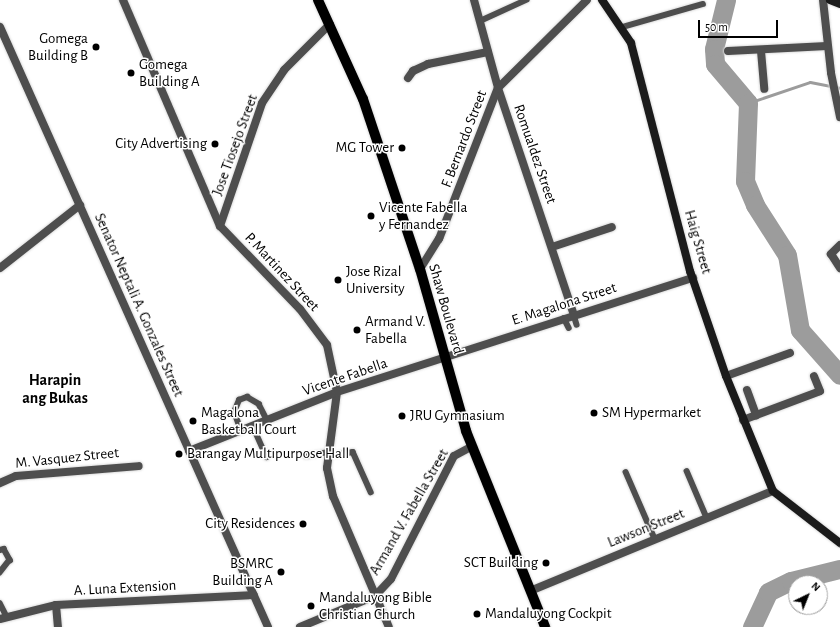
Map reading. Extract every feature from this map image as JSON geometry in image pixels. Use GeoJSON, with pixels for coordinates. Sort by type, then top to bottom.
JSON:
{"type":"FeatureCollection","features":[{"type":"Feature","properties":{"kind":"main road","name":"Shaw Boulevard"},"geometry":{"type":"LineString","coordinates":[[318,0],[363,99],[420,269],[444,358],[472,447],[545,627]]}},
{"type":"Feature","properties":{"kind":"main road","name":"Haig Street"},"geometry":{"type":"LineString","coordinates":[[602,0],[623,27],[631,44],[693,278],[726,376],[773,491]]}},
{"type":"Feature","properties":{"kind":"main road"},"geometry":{"type":"LineString","coordinates":[[830,0],[840,4]]}},
{"type":"Feature","properties":{"kind":"main road"},"geometry":{"type":"LineString","coordinates":[[773,491],[840,543]]}},
{"type":"Feature","properties":{"kind":"street","name":"P. Martinez Street"},"geometry":{"type":"LineString","coordinates":[[123,0],[220,226],[300,309],[327,345],[337,392],[329,454],[333,496],[389,627]]}},
{"type":"Feature","properties":{"kind":"street","name":"Romualdez Street"},"geometry":{"type":"LineString","coordinates":[[474,0],[498,88],[574,315]]}},
{"type":"Feature","properties":{"kind":"street","name":"F. Bernardo Street"},"geometry":{"type":"LineString","coordinates":[[420,269],[439,239],[498,88],[587,0]]}},
{"type":"Feature","properties":{"kind":"street"},"geometry":{"type":"LineString","coordinates":[[823,0],[833,91],[840,117]]}},
{"type":"Feature","properties":{"kind":"street","name":"Jose Tiosejo Street"},"geometry":{"type":"LineString","coordinates":[[220,226],[262,103],[284,70],[330,24]]}},
{"type":"Feature","properties":{"kind":"street","name":"Senator Neptali A. Gonzales Street"},"geometry":{"type":"LineString","coordinates":[[0,27],[268,627]]}},
{"type":"Feature","properties":{"kind":"street"},"geometry":{"type":"LineString","coordinates":[[728,51],[827,46]]}},
{"type":"Feature","properties":{"kind":"street"},"geometry":{"type":"LineString","coordinates":[[761,50],[764,88]]}},
{"type":"Feature","properties":{"kind":"street"},"geometry":{"type":"LineString","coordinates":[[408,78],[412,71],[428,64],[488,52]]}},
{"type":"Feature","properties":{"kind":"street"},"geometry":{"type":"LineString","coordinates":[[0,268],[80,205]]}},
{"type":"Feature","properties":{"kind":"street"},"geometry":{"type":"LineString","coordinates":[[552,247],[612,227]]}},
{"type":"Feature","properties":{"kind":"street"},"geometry":{"type":"LineString","coordinates":[[840,245],[831,254],[840,268]]}},
{"type":"Feature","properties":{"kind":"street","name":"E. Magalona Street"},"geometry":{"type":"LineString","coordinates":[[444,358],[564,318],[693,278]]}},
{"type":"Feature","properties":{"kind":"street"},"geometry":{"type":"LineString","coordinates":[[726,376],[790,353]]}},
{"type":"Feature","properties":{"kind":"street","name":"Vicente Fabella"},"geometry":{"type":"LineString","coordinates":[[189,452],[337,392],[444,358]]}},
{"type":"Feature","properties":{"kind":"street"},"geometry":{"type":"LineString","coordinates":[[743,420],[820,392],[814,376]]}},
{"type":"Feature","properties":{"kind":"street"},"geometry":{"type":"LineString","coordinates":[[746,390],[756,415]]}},
{"type":"Feature","properties":{"kind":"street","name":"Armand V. Fabella Street"},"geometry":{"type":"LineString","coordinates":[[375,596],[391,579],[454,456],[472,447]]}},
{"type":"Feature","properties":{"kind":"street","name":"M. Vasquez Street"},"geometry":{"type":"LineString","coordinates":[[0,483],[16,476],[139,466]]}},
{"type":"Feature","properties":{"kind":"street","name":"Lawson Street"},"geometry":{"type":"LineString","coordinates":[[530,591],[773,491]]}},
{"type":"Feature","properties":{"kind":"street","name":"A. Luna Extension"},"geometry":{"type":"LineString","coordinates":[[3,618],[56,605],[254,595]]}},
{"type":"Feature","properties":{"kind":"street"},"geometry":{"type":"LineString","coordinates":[[300,627],[375,596]]}},
{"type":"Feature","properties":{"kind":"street"},"geometry":{"type":"LineString","coordinates":[[56,605],[58,627]]}},
{"type":"Feature","properties":{"kind":"lane"},"geometry":{"type":"LineString","coordinates":[[480,21],[526,0]]}},
{"type":"Feature","properties":{"kind":"lane"},"geometry":{"type":"LineString","coordinates":[[623,27],[703,4]]}},
{"type":"Feature","properties":{"kind":"lane"},"geometry":{"type":"LineString","coordinates":[[574,315],[577,325]]}},
{"type":"Feature","properties":{"kind":"lane"},"geometry":{"type":"LineString","coordinates":[[564,318],[569,328]]}},
{"type":"Feature","properties":{"kind":"lane"},"geometry":{"type":"LineString","coordinates":[[241,431],[234,412],[239,400],[247,397],[259,404],[268,420]]}},
{"type":"Feature","properties":{"kind":"lane"},"geometry":{"type":"LineString","coordinates":[[252,426],[267,457]]}},
{"type":"Feature","properties":{"kind":"lane"},"geometry":{"type":"LineString","coordinates":[[306,456],[353,452],[371,492]]}},
{"type":"Feature","properties":{"kind":"lane"},"geometry":{"type":"LineString","coordinates":[[688,471],[706,518]]}},
{"type":"Feature","properties":{"kind":"lane"},"geometry":{"type":"LineString","coordinates":[[626,472],[655,539]]}},
{"type":"Feature","properties":{"kind":"lane"},"geometry":{"type":"LineString","coordinates":[[0,550],[4,549],[10,560],[0,574]]}},
{"type":"Feature","properties":{"kind":"lane"},"geometry":{"type":"LineString","coordinates":[[0,603],[3,618]]}},
{"type":"Feature","properties":{"kind":"waterway"},"geometry":{"type":"LineString","coordinates":[[726,0],[714,49],[715,64],[748,103],[745,181],[755,205],[787,255],[800,330],[840,375]]}},
{"type":"Feature","properties":{"kind":"waterway"},"geometry":{"type":"LineString","coordinates":[[748,103],[810,82],[840,88]]}},
{"type":"Feature","properties":{"kind":"waterway"},"geometry":{"type":"LineString","coordinates":[[752,627],[768,592],[791,581],[840,569]]}},
{"type":"Feature","properties":{"kind":"place","name":"Gomega Building B"},"geometry":{"type":"Point","coordinates":[96,47]}},
{"type":"Feature","properties":{"kind":"place","name":"Gomega Building A"},"geometry":{"type":"Point","coordinates":[131,73]}},
{"type":"Feature","properties":{"kind":"place","name":"City Advertising"},"geometry":{"type":"Point","coordinates":[215,144]}},
{"type":"Feature","properties":{"kind":"place","name":"MG Tower"},"geometry":{"type":"Point","coordinates":[402,148]}},
{"type":"Feature","properties":{"kind":"place","name":"Vicente Fabella y Fernandez"},"geometry":{"type":"Point","coordinates":[371,216]}},
{"type":"Feature","properties":{"kind":"place","name":"Jose Rizal University"},"geometry":{"type":"Point","coordinates":[338,280]}},
{"type":"Feature","properties":{"kind":"place","name":"Armand V. Fabella"},"geometry":{"type":"Point","coordinates":[357,330]}},
{"type":"Feature","properties":{"kind":"place","name":"SM Hypermarket"},"geometry":{"type":"Point","coordinates":[594,413]}},
{"type":"Feature","properties":{"kind":"place","name":"JRU Gymnasium"},"geometry":{"type":"Point","coordinates":[402,416]}},
{"type":"Feature","properties":{"kind":"place","name":"Magalona Basketball Court"},"geometry":{"type":"Point","coordinates":[193,421]}},
{"type":"Feature","properties":{"kind":"place","name":"Barangay Multipurpose Hall"},"geometry":{"type":"Point","coordinates":[179,454]}},
{"type":"Feature","properties":{"kind":"place","name":"City Residences"},"geometry":{"type":"Point","coordinates":[303,524]}},
{"type":"Feature","properties":{"kind":"place","name":"SCT Building"},"geometry":{"type":"Point","coordinates":[546,563]}},
{"type":"Feature","properties":{"kind":"place","name":"BSMRC Building A"},"geometry":{"type":"Point","coordinates":[281,572]}},
{"type":"Feature","properties":{"kind":"place","name":"Mandaluyong Bible Christian Church"},"geometry":{"type":"Point","coordinates":[311,606]}},
{"type":"Feature","properties":{"kind":"place","name":"Mandaluyong Cockpit"},"geometry":{"type":"Point","coordinates":[477,614]}},
{"type":"Feature","properties":{"kind":"district","name":"Harapin ang Bukas"},"geometry":{"type":"Point","coordinates":[55,389]}}]}
